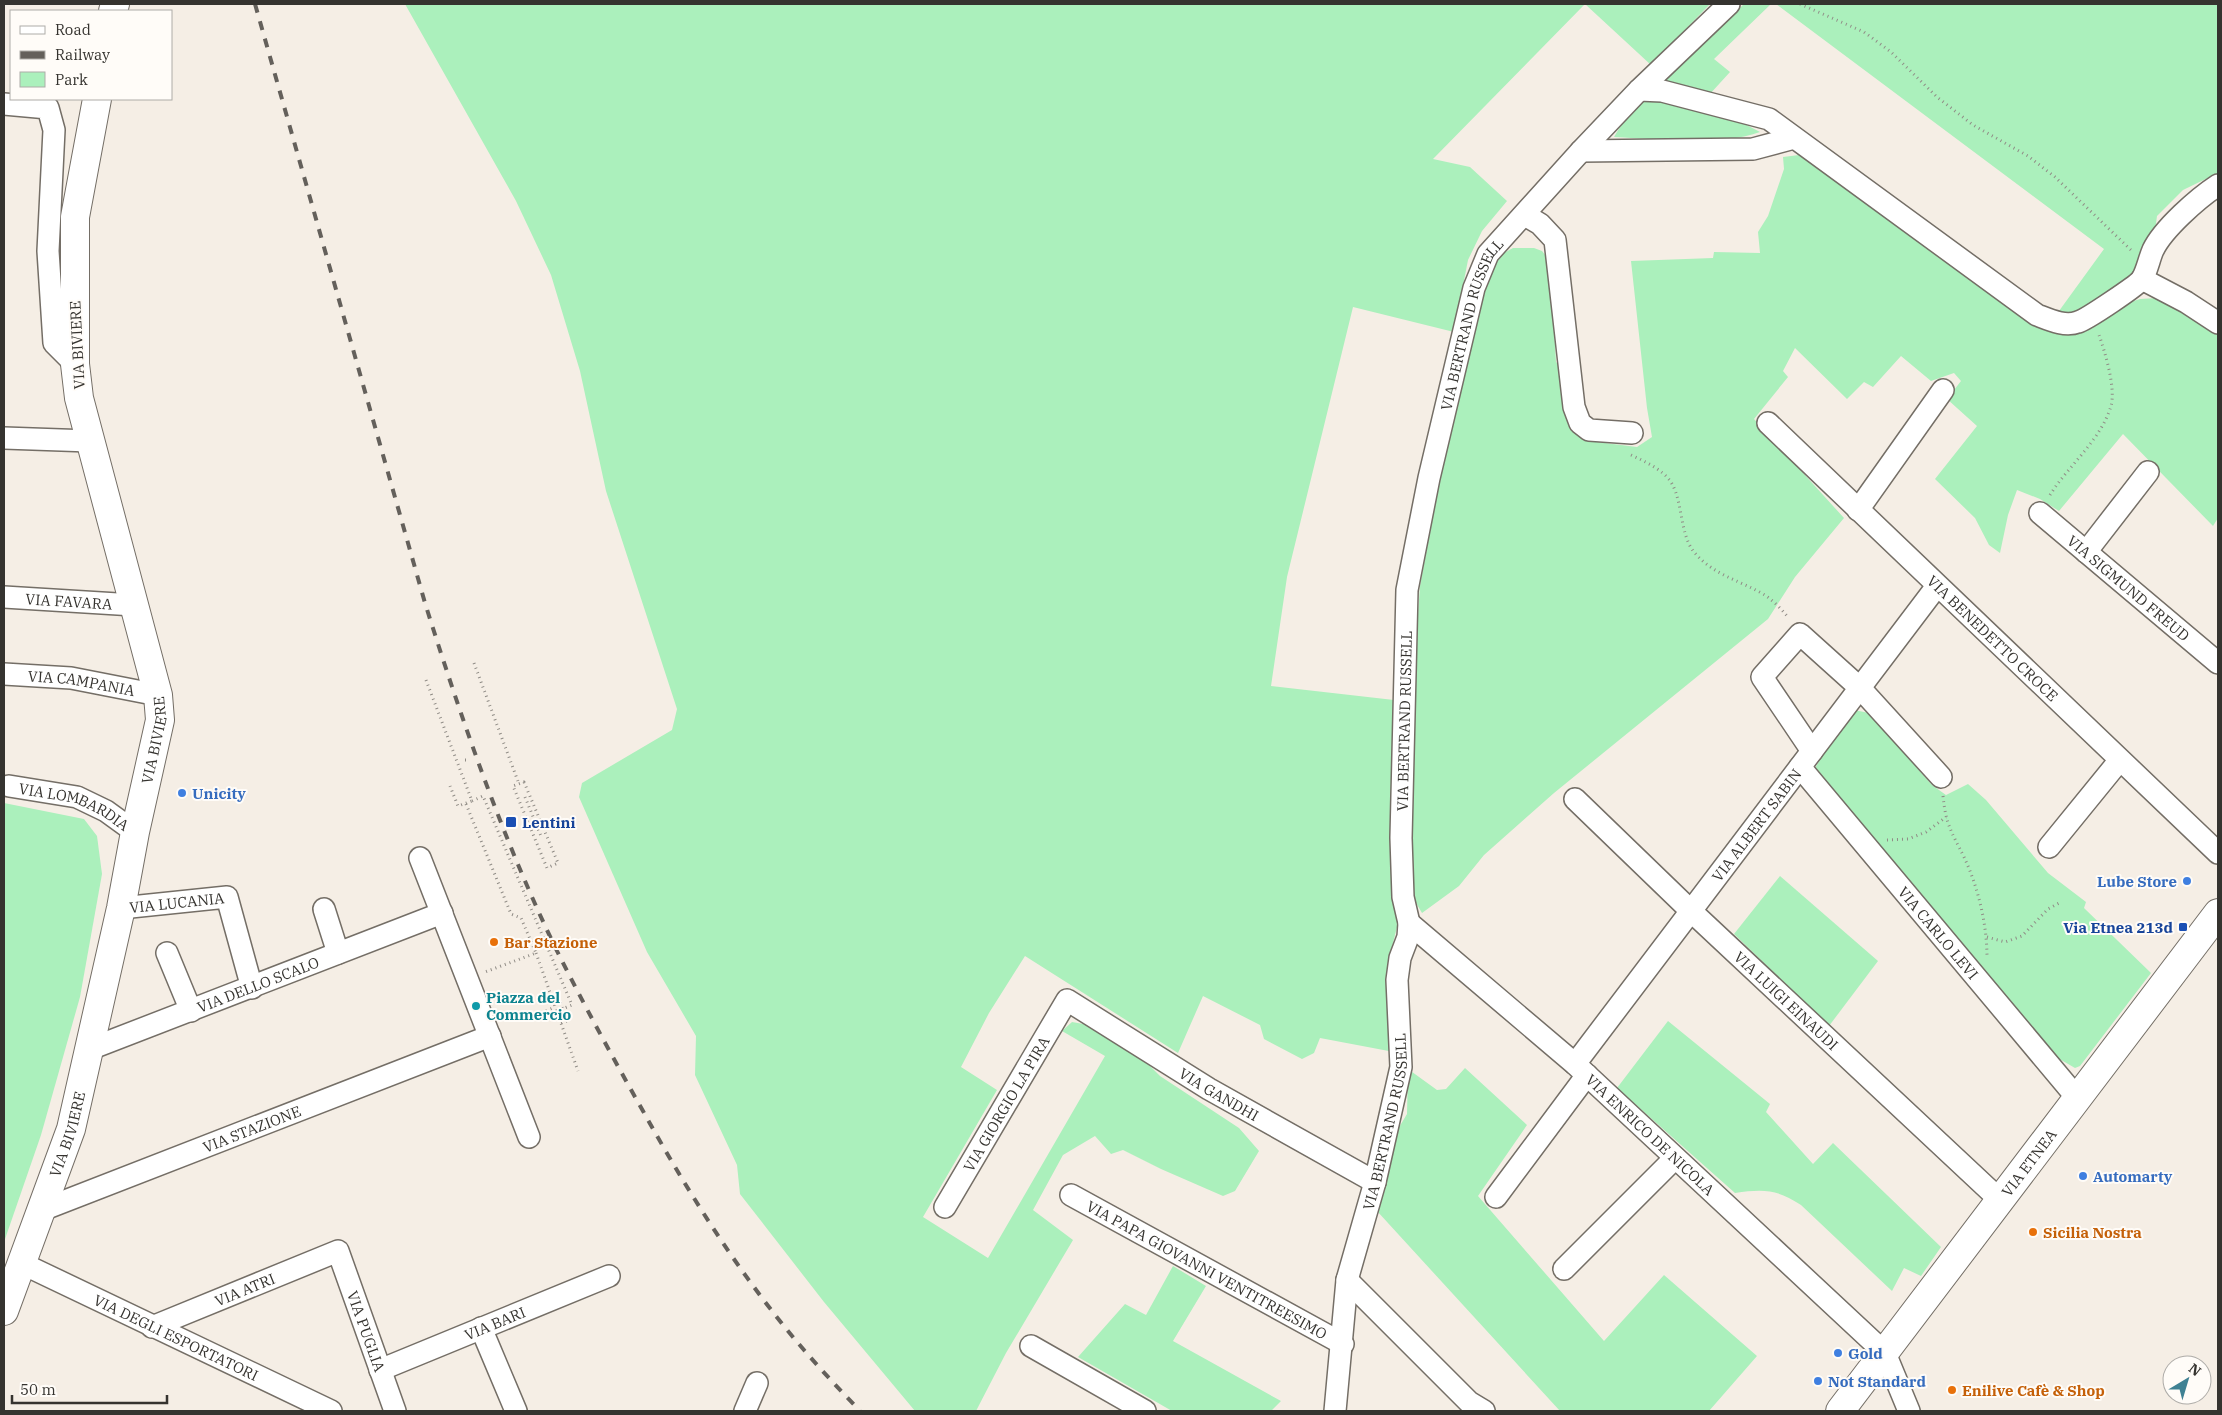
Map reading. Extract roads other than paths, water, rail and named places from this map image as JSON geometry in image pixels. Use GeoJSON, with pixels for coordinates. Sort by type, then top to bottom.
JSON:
{"type":"FeatureCollection","features":[{"type":"Feature","properties":{"kind":"main road","name":"VIA BIVIERE"},"geometry":{"type":"LineString","coordinates":[[4,1312],[71,1129],[122,908],[135,832],[160,720],[158,695],[79,398],[75,364],[75,217],[97,100]]}},
{"type":"Feature","properties":{"kind":"main road","name":"VIA ETNEA"},"geometry":{"type":"LineString","coordinates":[[1840,1411],[2218,913]]}},
{"type":"Feature","properties":{"kind":"street","name":"VIA BERTRAND RUSSELL"},"geometry":{"type":"LineString","coordinates":[[1335,1411],[1343,1344],[1347,1280],[1375,1182],[1401,1066],[1397,980],[1400,958],[1408,937],[1409,924],[1403,897],[1401,838],[1407,590],[1429,478],[1474,288],[1488,254],[1639,90],[1729,4]]}},
{"type":"Feature","properties":{"kind":"street"},"geometry":{"type":"LineString","coordinates":[[1639,90],[1662,92],[1769,120],[2038,315],[2060,323],[2078,322],[2132,289],[2144,272],[2154,248],[2174,224],[2218,185]]}},
{"type":"Feature","properties":{"kind":"street"},"geometry":{"type":"LineString","coordinates":[[4,104],[48,108],[54,130],[48,251],[54,343],[75,364]]}},
{"type":"Feature","properties":{"kind":"street"},"geometry":{"type":"LineString","coordinates":[[1581,151],[1753,149],[1794,138]]}},
{"type":"Feature","properties":{"kind":"street"},"geometry":{"type":"LineString","coordinates":[[1525,215],[1540,224],[1555,240],[1574,407],[1580,423],[1589,430],[1632,433]]}},
{"type":"Feature","properties":{"kind":"street"},"geometry":{"type":"LineString","coordinates":[[2144,272],[2218,323]]}},
{"type":"Feature","properties":{"kind":"street"},"geometry":{"type":"LineString","coordinates":[[1858,510],[1943,390]]}},
{"type":"Feature","properties":{"kind":"street","name":"VIA BENEDETTO CROCE"},"geometry":{"type":"LineString","coordinates":[[1768,423],[2218,854]]}},
{"type":"Feature","properties":{"kind":"street"},"geometry":{"type":"LineString","coordinates":[[4,438],[90,441]]}},
{"type":"Feature","properties":{"kind":"street"},"geometry":{"type":"LineString","coordinates":[[2086,552],[2148,472]]}},
{"type":"Feature","properties":{"kind":"street","name":"VIA SIGMUND FREUD"},"geometry":{"type":"LineString","coordinates":[[2040,513],[2218,663]]}},
{"type":"Feature","properties":{"kind":"street","name":"VIA ALBERT SABIN"},"geometry":{"type":"LineString","coordinates":[[1496,1197],[1691,911],[1937,586]]}},
{"type":"Feature","properties":{"kind":"street","name":"VIA FAVARA"},"geometry":{"type":"LineString","coordinates":[[4,597],[134,605]]}},
{"type":"Feature","properties":{"kind":"street","name":"VIA CARLO LEVI"},"geometry":{"type":"LineString","coordinates":[[1860,688],[1800,634],[1762,677],[1806,759],[1869,849],[2078,1099]]}},
{"type":"Feature","properties":{"kind":"street","name":"VIA CAMPANIA"},"geometry":{"type":"LineString","coordinates":[[4,674],[71,678],[158,695]]}},
{"type":"Feature","properties":{"kind":"street"},"geometry":{"type":"LineString","coordinates":[[1860,688],[1941,777]]}},
{"type":"Feature","properties":{"kind":"street"},"geometry":{"type":"LineString","coordinates":[[2050,848],[2119,761]]}},
{"type":"Feature","properties":{"kind":"street","name":"VIA LOMBARDIA"},"geometry":{"type":"LineString","coordinates":[[9,786],[78,797],[106,811],[135,832]]}},
{"type":"Feature","properties":{"kind":"street","name":"VIA LUIGI EINAUDI"},"geometry":{"type":"LineString","coordinates":[[1575,799],[1691,911],[2001,1201]]}},
{"type":"Feature","properties":{"kind":"street"},"geometry":{"type":"LineString","coordinates":[[420,858],[434,916],[468,979],[529,1137]]}},
{"type":"Feature","properties":{"kind":"street","name":"VIA LUCANIA"},"geometry":{"type":"LineString","coordinates":[[122,908],[227,897],[252,988]]}},
{"type":"Feature","properties":{"kind":"street"},"geometry":{"type":"LineString","coordinates":[[324,910],[338,953]]}},
{"type":"Feature","properties":{"kind":"street","name":"VIA DELLO SCALO"},"geometry":{"type":"LineString","coordinates":[[90,1049],[252,988],[434,916]]}},
{"type":"Feature","properties":{"kind":"street","name":"VIA ENRICO DE NICOLA"},"geometry":{"type":"LineString","coordinates":[[1409,924],[1581,1070],[1884,1353]]}},
{"type":"Feature","properties":{"kind":"street"},"geometry":{"type":"LineString","coordinates":[[167,953],[191,1011]]}},
{"type":"Feature","properties":{"kind":"street","name":"VIA GANDHI"},"geometry":{"type":"LineString","coordinates":[[1067,1000],[1209,1089],[1375,1182]]}},
{"type":"Feature","properties":{"kind":"street","name":"VIA GIORGIO LA PIRA"},"geometry":{"type":"LineString","coordinates":[[945,1207],[1067,1000]]}},
{"type":"Feature","properties":{"kind":"street","name":"VIA STAZIONE"},"geometry":{"type":"LineString","coordinates":[[42,1210],[490,1036]]}},
{"type":"Feature","properties":{"kind":"street"},"geometry":{"type":"LineString","coordinates":[[1564,1269],[1674,1158]]}},
{"type":"Feature","properties":{"kind":"street","name":"VIA PAPA GIOVANNI VENTITREESIMO"},"geometry":{"type":"LineString","coordinates":[[1071,1195],[1343,1344]]}},
{"type":"Feature","properties":{"kind":"street","name":"VIA ATRI"},"geometry":{"type":"LineString","coordinates":[[152,1326],[338,1251]]}},
{"type":"Feature","properties":{"kind":"street","name":"VIA PUGLIA"},"geometry":{"type":"LineString","coordinates":[[338,1251],[395,1411]]}},
{"type":"Feature","properties":{"kind":"street","name":"VIA DEGLI ESPORTATORI"},"geometry":{"type":"LineString","coordinates":[[22,1263],[331,1411]]}},
{"type":"Feature","properties":{"kind":"street","name":"VIA BARI"},"geometry":{"type":"LineString","coordinates":[[380,1370],[609,1276]]}},
{"type":"Feature","properties":{"kind":"street"},"geometry":{"type":"LineString","coordinates":[[1347,1280],[1469,1402],[1484,1411]]}},
{"type":"Feature","properties":{"kind":"street"},"geometry":{"type":"LineString","coordinates":[[481,1328],[516,1411]]}},
{"type":"Feature","properties":{"kind":"street"},"geometry":{"type":"LineString","coordinates":[[1031,1346],[1144,1411]]}},
{"type":"Feature","properties":{"kind":"street"},"geometry":{"type":"LineString","coordinates":[[1884,1353],[1909,1411]]}},
{"type":"Feature","properties":{"kind":"street"},"geometry":{"type":"LineString","coordinates":[[745,1411],[757,1383]]}},
{"type":"Feature","properties":{"kind":"railway"},"geometry":{"type":"LineString","coordinates":[[255,4],[425,603],[485,780],[537,909],[588,1011],[621,1071],[661,1142],[717,1234],[781,1322],[818,1366],[860,1411]]}},
{"type":"Feature","properties":{"kind":"place","name":"Unicity"},"geometry":{"type":"Point","coordinates":[182,793]}},
{"type":"Feature","properties":{"kind":"place","name":"Lentini"},"geometry":{"type":"Point","coordinates":[511,822]}},
{"type":"Feature","properties":{"kind":"place","name":"Lube Store"},"geometry":{"type":"Point","coordinates":[2187,881]}},
{"type":"Feature","properties":{"kind":"place","name":"Via Etnea 213d"},"geometry":{"type":"Point","coordinates":[2183,927]}},
{"type":"Feature","properties":{"kind":"place","name":"Bar Stazione"},"geometry":{"type":"Point","coordinates":[494,942]}},
{"type":"Feature","properties":{"kind":"place","name":"Piazza del Commercio"},"geometry":{"type":"Point","coordinates":[476,1006]}},
{"type":"Feature","properties":{"kind":"place","name":"Automarty"},"geometry":{"type":"Point","coordinates":[2083,1176]}},
{"type":"Feature","properties":{"kind":"place","name":"Sicilia Nostra"},"geometry":{"type":"Point","coordinates":[2033,1232]}},
{"type":"Feature","properties":{"kind":"place","name":"Gold"},"geometry":{"type":"Point","coordinates":[1838,1353]}},
{"type":"Feature","properties":{"kind":"place","name":"Not Standard"},"geometry":{"type":"Point","coordinates":[1818,1381]}},
{"type":"Feature","properties":{"kind":"place","name":"Enilive Cafè & Shop"},"geometry":{"type":"Point","coordinates":[1952,1390]}}]}
